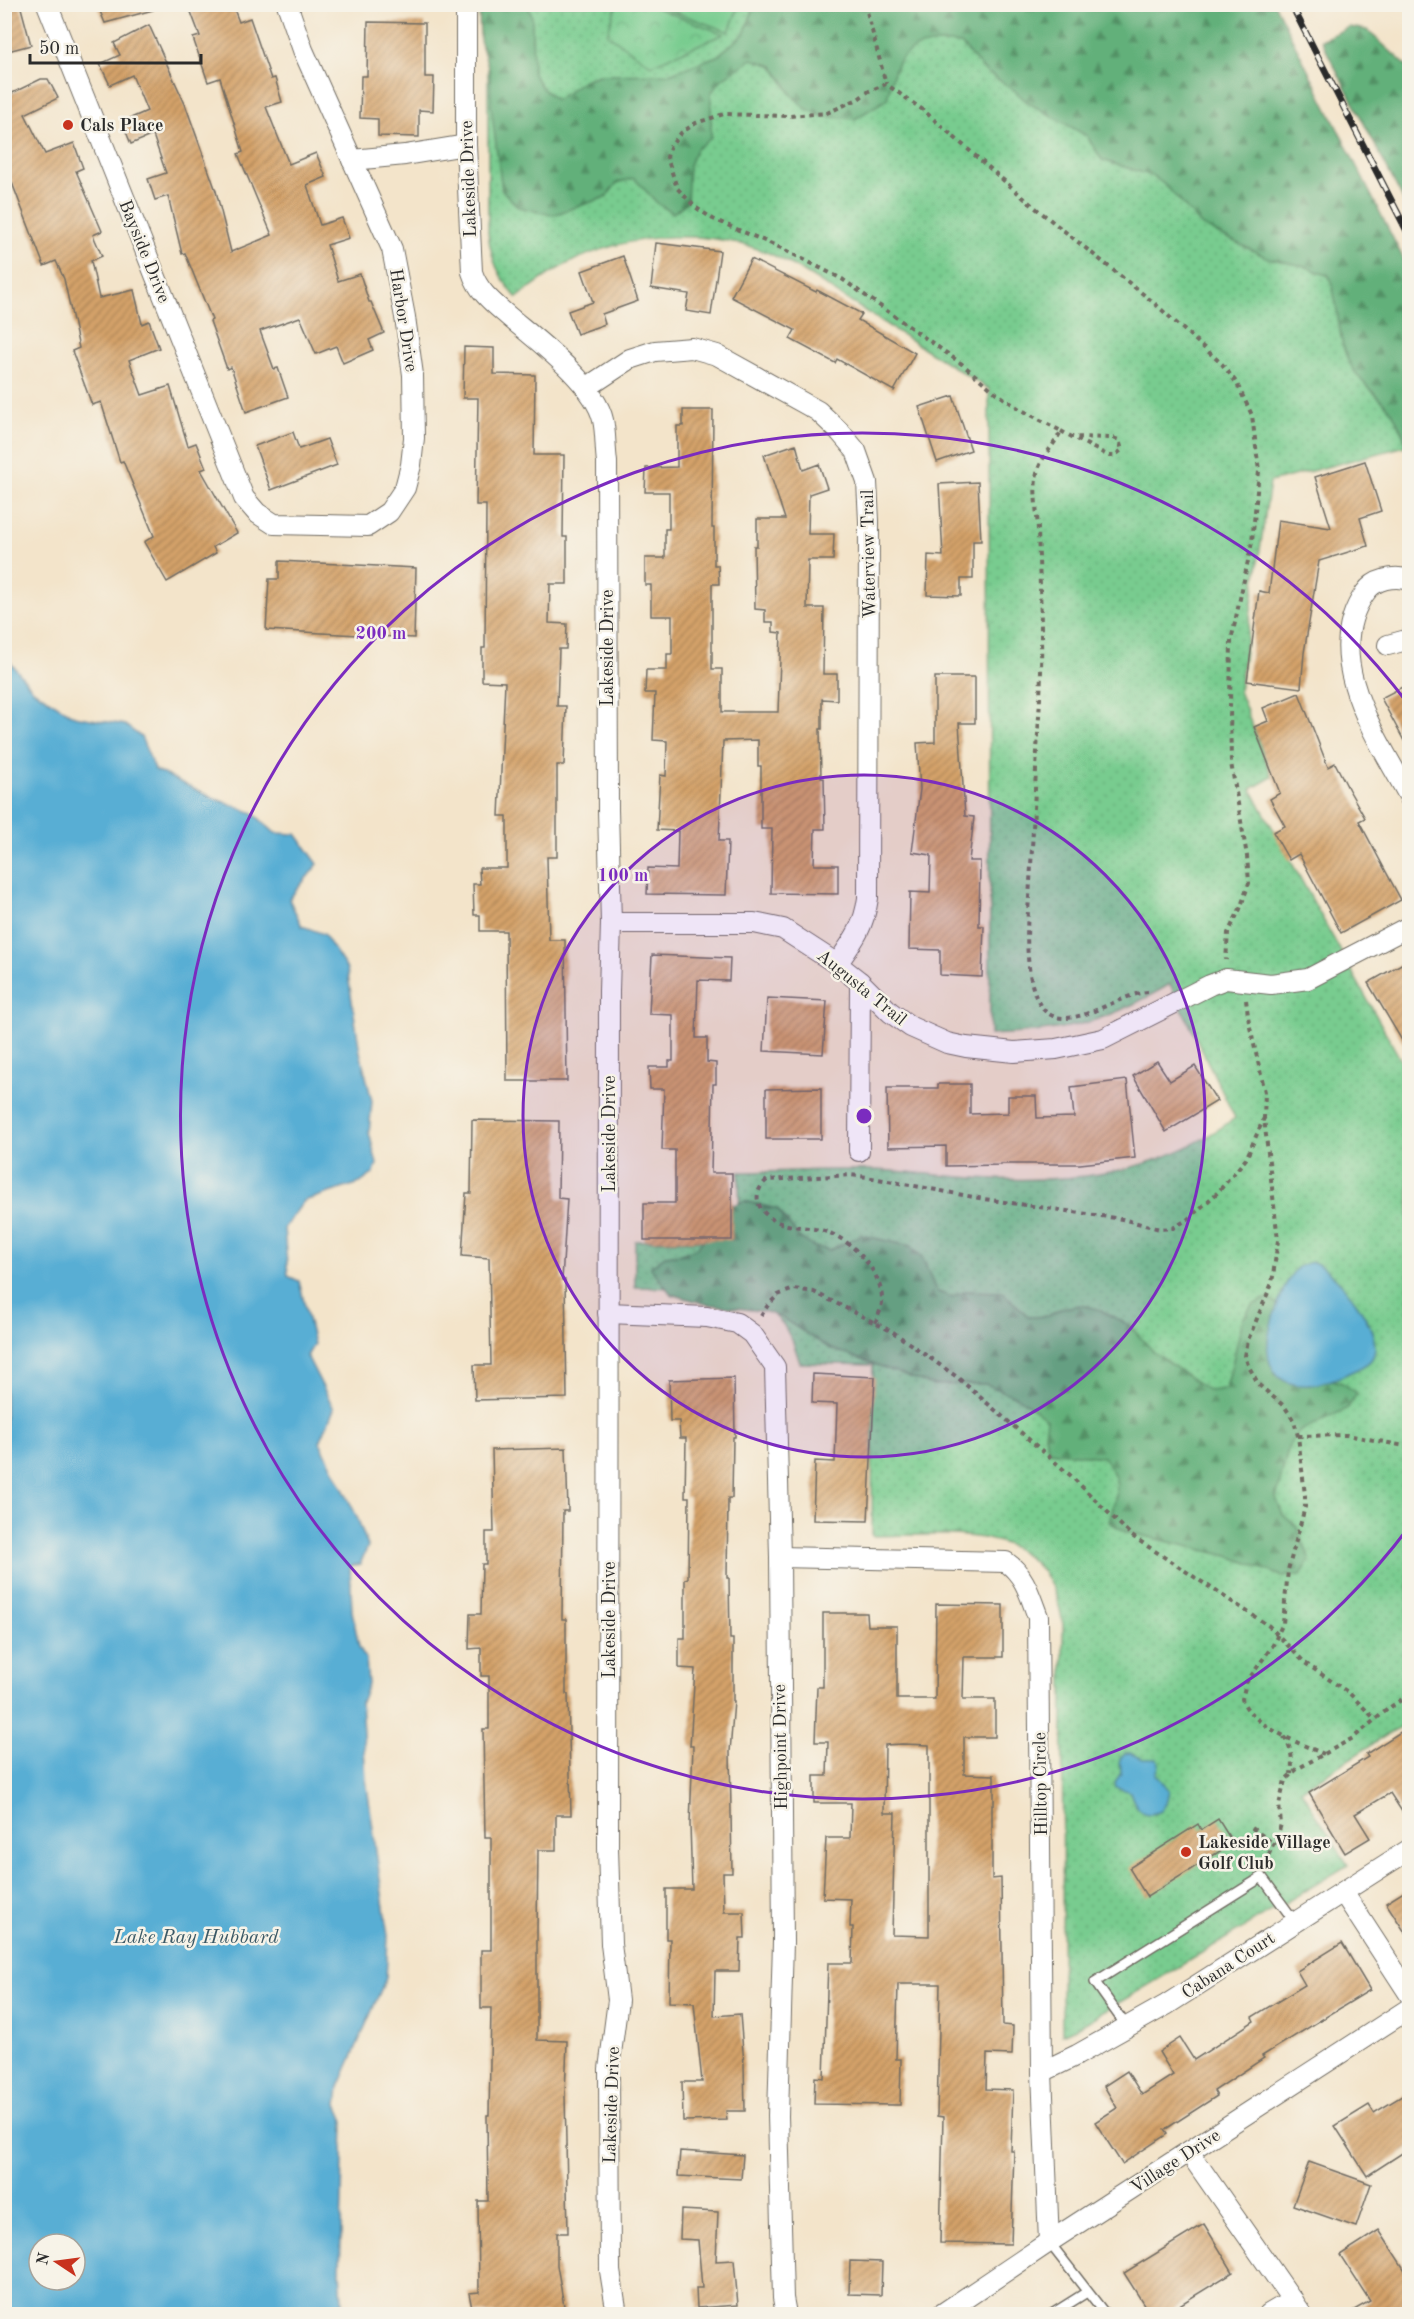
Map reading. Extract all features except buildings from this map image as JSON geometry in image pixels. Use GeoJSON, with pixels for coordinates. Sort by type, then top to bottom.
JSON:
{"type":"FeatureCollection","features":[{"type":"Feature","properties":{"kind":"street","name":"Bayside Drive"},"geometry":{"type":"LineString","coordinates":[[47,4],[244,498],[257,513],[274,524],[368,526],[389,512],[405,488]]}},
{"type":"Feature","properties":{"kind":"street","name":"Harbor Drive"},"geometry":{"type":"LineString","coordinates":[[287,4],[303,50],[392,249],[413,375],[414,438],[411,465],[405,488]]}},
{"type":"Feature","properties":{"kind":"street","name":"Lakeside Drive"},"geometry":{"type":"LineString","coordinates":[[466,4],[466,145],[472,272],[485,296],[562,362],[591,394],[603,418],[607,462],[608,810],[611,923],[608,1848],[611,1944],[618,2000],[609,2069],[610,2271],[618,2314]]}},
{"type":"Feature","properties":{"kind":"street"},"geometry":{"type":"LineString","coordinates":[[352,160],[405,155],[466,145]]}},
{"type":"Feature","properties":{"kind":"street","name":"Waterview Trail"},"geometry":{"type":"LineString","coordinates":[[586,388],[630,359],[655,351],[692,348],[717,355],[818,411],[856,451],[867,482],[869,521],[868,898],[866,917],[860,932],[837,964]]}},
{"type":"Feature","properties":{"kind":"street"},"geometry":{"type":"LineString","coordinates":[[1410,580],[1401,577],[1388,578],[1370,586],[1359,602],[1349,635],[1350,676],[1358,701],[1410,798]]}},
{"type":"Feature","properties":{"kind":"street"},"geometry":{"type":"LineString","coordinates":[[1388,645],[1410,639]]}},
{"type":"Feature","properties":{"kind":"street","name":"Augusta Trail"},"geometry":{"type":"LineString","coordinates":[[611,923],[754,922],[783,929],[837,964],[860,982],[890,1012],[911,1027],[947,1043],[1014,1052],[1056,1049],[1103,1039],[1226,979]]}},
{"type":"Feature","properties":{"kind":"street"},"geometry":{"type":"LineString","coordinates":[[1226,979],[1272,984],[1308,979],[1410,926]]}},
{"type":"Feature","properties":{"kind":"street"},"geometry":{"type":"LineString","coordinates":[[859,1150],[860,982]]}},
{"type":"Feature","properties":{"kind":"street","name":"Highpoint Drive"},"geometry":{"type":"LineString","coordinates":[[608,1313],[707,1317],[737,1323],[752,1334],[775,1367],[780,1557],[783,1942],[778,2116],[783,2298],[786,2314]]}},
{"type":"Feature","properties":{"kind":"street","name":"Hilltop Circle"},"geometry":{"type":"LineString","coordinates":[[780,1557],[1006,1562],[1016,1569],[1026,1584],[1038,1617],[1042,2072],[1049,2242]]}},
{"type":"Feature","properties":{"kind":"street","name":"Cabana Court"},"geometry":{"type":"LineString","coordinates":[[1042,2072],[1166,2005],[1410,1850]]}},
{"type":"Feature","properties":{"kind":"street"},"geometry":{"type":"LineString","coordinates":[[1343,1892],[1410,1995]]}},
{"type":"Feature","properties":{"kind":"street","name":"Village Drive"},"geometry":{"type":"LineString","coordinates":[[942,2314],[1410,2008]]}},
{"type":"Feature","properties":{"kind":"street"},"geometry":{"type":"LineString","coordinates":[[1189,2152],[1298,2307],[1269,2314]]}},
{"type":"Feature","properties":{"kind":"lane"},"geometry":{"type":"LineString","coordinates":[[1127,2027],[1095,1982],[1262,1877],[1295,1922]]}},
{"type":"Feature","properties":{"kind":"lane"},"geometry":{"type":"LineString","coordinates":[[1049,2242],[1105,2314]]}},
{"type":"Feature","properties":{"kind":"lane"},"geometry":{"type":"LineString","coordinates":[[1052,2314],[1087,2292]]}},
{"type":"Feature","properties":{"kind":"path"},"geometry":{"type":"LineString","coordinates":[[865,4],[886,84],[923,110],[1033,206],[1153,302],[1213,356],[1236,382],[1252,415],[1259,471],[1252,542],[1231,641],[1230,708],[1232,764],[1249,882],[1240,909],[1228,933],[1226,979]]}},
{"type":"Feature","properties":{"kind":"path"},"geometry":{"type":"LineString","coordinates":[[886,84],[827,113],[789,116],[723,114],[696,123],[681,134],[670,147],[667,157],[677,188],[694,207],[713,219],[791,253],[842,279],[962,364],[1018,408],[1072,437],[1109,456],[1114,456],[1122,450],[1119,440],[1113,438],[1072,437]]}},
{"type":"Feature","properties":{"kind":"path"},"geometry":{"type":"LineString","coordinates":[[1061,431],[1040,460],[1035,490],[1041,640],[1027,926],[1030,969],[1036,999],[1049,1015],[1059,1018],[1086,1014],[1140,993],[1152,992],[1162,1010]]}},
{"type":"Feature","properties":{"kind":"path"},"geometry":{"type":"LineString","coordinates":[[1249,982],[1247,1011],[1265,1092],[1264,1118],[1278,1240],[1272,1283],[1248,1340],[1245,1356],[1259,1385],[1285,1407],[1293,1421],[1298,1436],[1305,1507],[1288,1570],[1283,1623],[1279,1635],[1246,1683],[1242,1699],[1248,1713],[1284,1736],[1324,1754]]}},
{"type":"Feature","properties":{"kind":"path"},"geometry":{"type":"LineString","coordinates":[[875,1323],[883,1303],[875,1274],[857,1252],[831,1233],[782,1223],[768,1217],[757,1201],[758,1192],[767,1180],[850,1175],[867,1177],[984,1199],[1122,1219],[1160,1229],[1173,1228],[1187,1220],[1218,1192],[1246,1159],[1264,1118]]}},
{"type":"Feature","properties":{"kind":"path"},"geometry":{"type":"LineString","coordinates":[[752,1334],[768,1305],[778,1294],[794,1289],[814,1292],[893,1332],[957,1377],[1070,1475],[1132,1536],[1218,1591],[1279,1635],[1305,1663],[1349,1693],[1375,1719]]}},
{"type":"Feature","properties":{"kind":"path"},"geometry":{"type":"LineString","coordinates":[[1298,1436],[1347,1435],[1410,1447]]}},
{"type":"Feature","properties":{"kind":"path"},"geometry":{"type":"LineString","coordinates":[[1262,1877],[1264,1863],[1281,1824],[1279,1805],[1282,1786],[1291,1774],[1353,1738],[1410,1694]]}},
{"type":"Feature","properties":{"kind":"path"},"geometry":{"type":"LineString","coordinates":[[1284,1736],[1293,1760],[1291,1774]]}},
{"type":"Feature","properties":{"kind":"path"},"geometry":{"type":"LineString","coordinates":[[1252,1828],[1274,1844]]}},
{"type":"Feature","properties":{"kind":"green space"},"geometry":{"type":"Polygon","coordinates":[[[481,4],[528,5],[532,17],[533,74],[543,89],[556,100],[584,80],[599,75],[669,74],[717,56],[744,34],[755,5],[1136,4],[1141,9],[1183,4],[1275,5],[1409,270],[1409,450],[1392,412],[1363,382],[1349,362],[1342,341],[1329,276],[1304,266],[1268,258],[1202,226],[1167,187],[1153,176],[1102,160],[1087,136],[1027,102],[1014,90],[985,71],[961,44],[935,43],[910,51],[903,56],[896,67],[887,99],[855,119],[821,116],[805,108],[792,95],[773,66],[752,59],[722,79],[711,93],[711,138],[696,149],[689,165],[687,202],[673,213],[658,204],[634,178],[617,183],[606,197],[553,215],[518,207],[502,190],[491,106],[490,73],[480,40],[479,6],[481,4]]]}},
{"type":"Feature","properties":{"kind":"green space"},"geometry":{"type":"Polygon","coordinates":[[[617,4],[649,5],[724,34],[651,65],[607,34],[617,4]]]}},
{"type":"Feature","properties":{"kind":"green space"},"geometry":{"type":"Polygon","coordinates":[[[488,5],[1231,5],[1409,445],[1270,482],[1239,691],[1272,777],[1251,789],[1409,1075],[1409,1721],[1301,1790],[1348,1865],[1082,2025],[1062,2034],[1063,1624],[1053,1589],[1038,1565],[1017,1549],[992,1540],[934,1535],[872,1536],[873,1365],[800,1363],[793,1342],[783,1324],[768,1309],[717,1289],[635,1287],[635,1241],[740,1240],[739,1172],[875,1170],[1010,1180],[1078,1177],[1111,1172],[1175,1153],[1235,1118],[1170,984],[1125,1008],[1084,1023],[1041,1031],[990,1035],[989,389],[781,259],[755,248],[728,241],[701,237],[672,237],[616,245],[565,265],[540,280],[517,298],[497,268],[488,233],[488,5]]]}},
{"type":"Feature","properties":{"kind":"green space"},"geometry":{"type":"Polygon","coordinates":[[[656,5],[739,5],[729,32],[656,5]]]}},
{"type":"Feature","properties":{"kind":"green space"},"geometry":{"type":"Polygon","coordinates":[[[1349,27],[1367,30],[1409,68],[1409,211],[1321,40],[1349,27]]]}},
{"type":"Feature","properties":{"kind":"green space"},"geometry":{"type":"Polygon","coordinates":[[[744,1201],[777,1209],[799,1237],[814,1247],[830,1250],[861,1235],[910,1246],[922,1257],[936,1291],[951,1297],[967,1291],[1002,1292],[1029,1317],[1048,1316],[1063,1308],[1081,1305],[1098,1309],[1129,1325],[1154,1352],[1209,1391],[1226,1389],[1243,1319],[1252,1305],[1268,1298],[1283,1309],[1310,1372],[1342,1383],[1357,1393],[1348,1408],[1300,1431],[1289,1445],[1276,1498],[1283,1515],[1296,1526],[1310,1559],[1301,1575],[1282,1576],[1232,1557],[1124,1531],[1109,1522],[1117,1488],[1110,1466],[1103,1457],[1049,1451],[1045,1435],[1047,1419],[1019,1398],[986,1384],[932,1385],[829,1348],[782,1318],[766,1312],[706,1304],[671,1294],[650,1267],[665,1256],[682,1254],[698,1247],[728,1207],[744,1201]]]}},
{"type":"Feature","properties":{"kind":"water","name":"Lake Ray Hubbard"},"geometry":{"type":"Polygon","coordinates":[[[5,656],[33,690],[74,716],[125,725],[141,737],[155,770],[211,797],[253,813],[275,833],[296,834],[318,864],[289,899],[302,926],[324,934],[347,969],[360,1052],[372,1101],[369,1133],[377,1164],[374,1173],[360,1183],[304,1201],[284,1228],[288,1276],[299,1281],[314,1344],[307,1356],[334,1409],[320,1442],[357,1517],[368,1546],[360,1564],[350,1566],[352,1611],[359,1647],[366,1659],[368,1684],[361,1702],[366,1779],[388,1936],[386,1978],[339,2087],[337,2105],[344,2121],[340,2272],[343,2314],[5,2314],[5,656]]]}},
{"type":"Feature","properties":{"kind":"water"},"geometry":{"type":"Polygon","coordinates":[[[1313,1262],[1334,1277],[1358,1305],[1373,1336],[1375,1349],[1371,1360],[1361,1367],[1327,1381],[1307,1385],[1291,1383],[1278,1377],[1271,1365],[1268,1349],[1270,1328],[1286,1285],[1299,1267],[1313,1262]]]}},
{"type":"Feature","properties":{"kind":"water"},"geometry":{"type":"Polygon","coordinates":[[[1125,1753],[1142,1759],[1157,1759],[1159,1764],[1156,1774],[1169,1790],[1166,1804],[1161,1811],[1145,1813],[1134,1803],[1130,1792],[1116,1787],[1115,1782],[1121,1773],[1120,1758],[1125,1753]]]}},
{"type":"Feature","properties":{"kind":"railway"},"geometry":{"type":"LineString","coordinates":[[1291,4],[1410,237]]}},
{"type":"Feature","properties":{"kind":"place","name":"Cals Place"},"geometry":{"type":"Point","coordinates":[68,125]}},
{"type":"Feature","properties":{"kind":"place","name":"Lakeside Village Golf Club"},"geometry":{"type":"Point","coordinates":[1186,1852]}}]}
